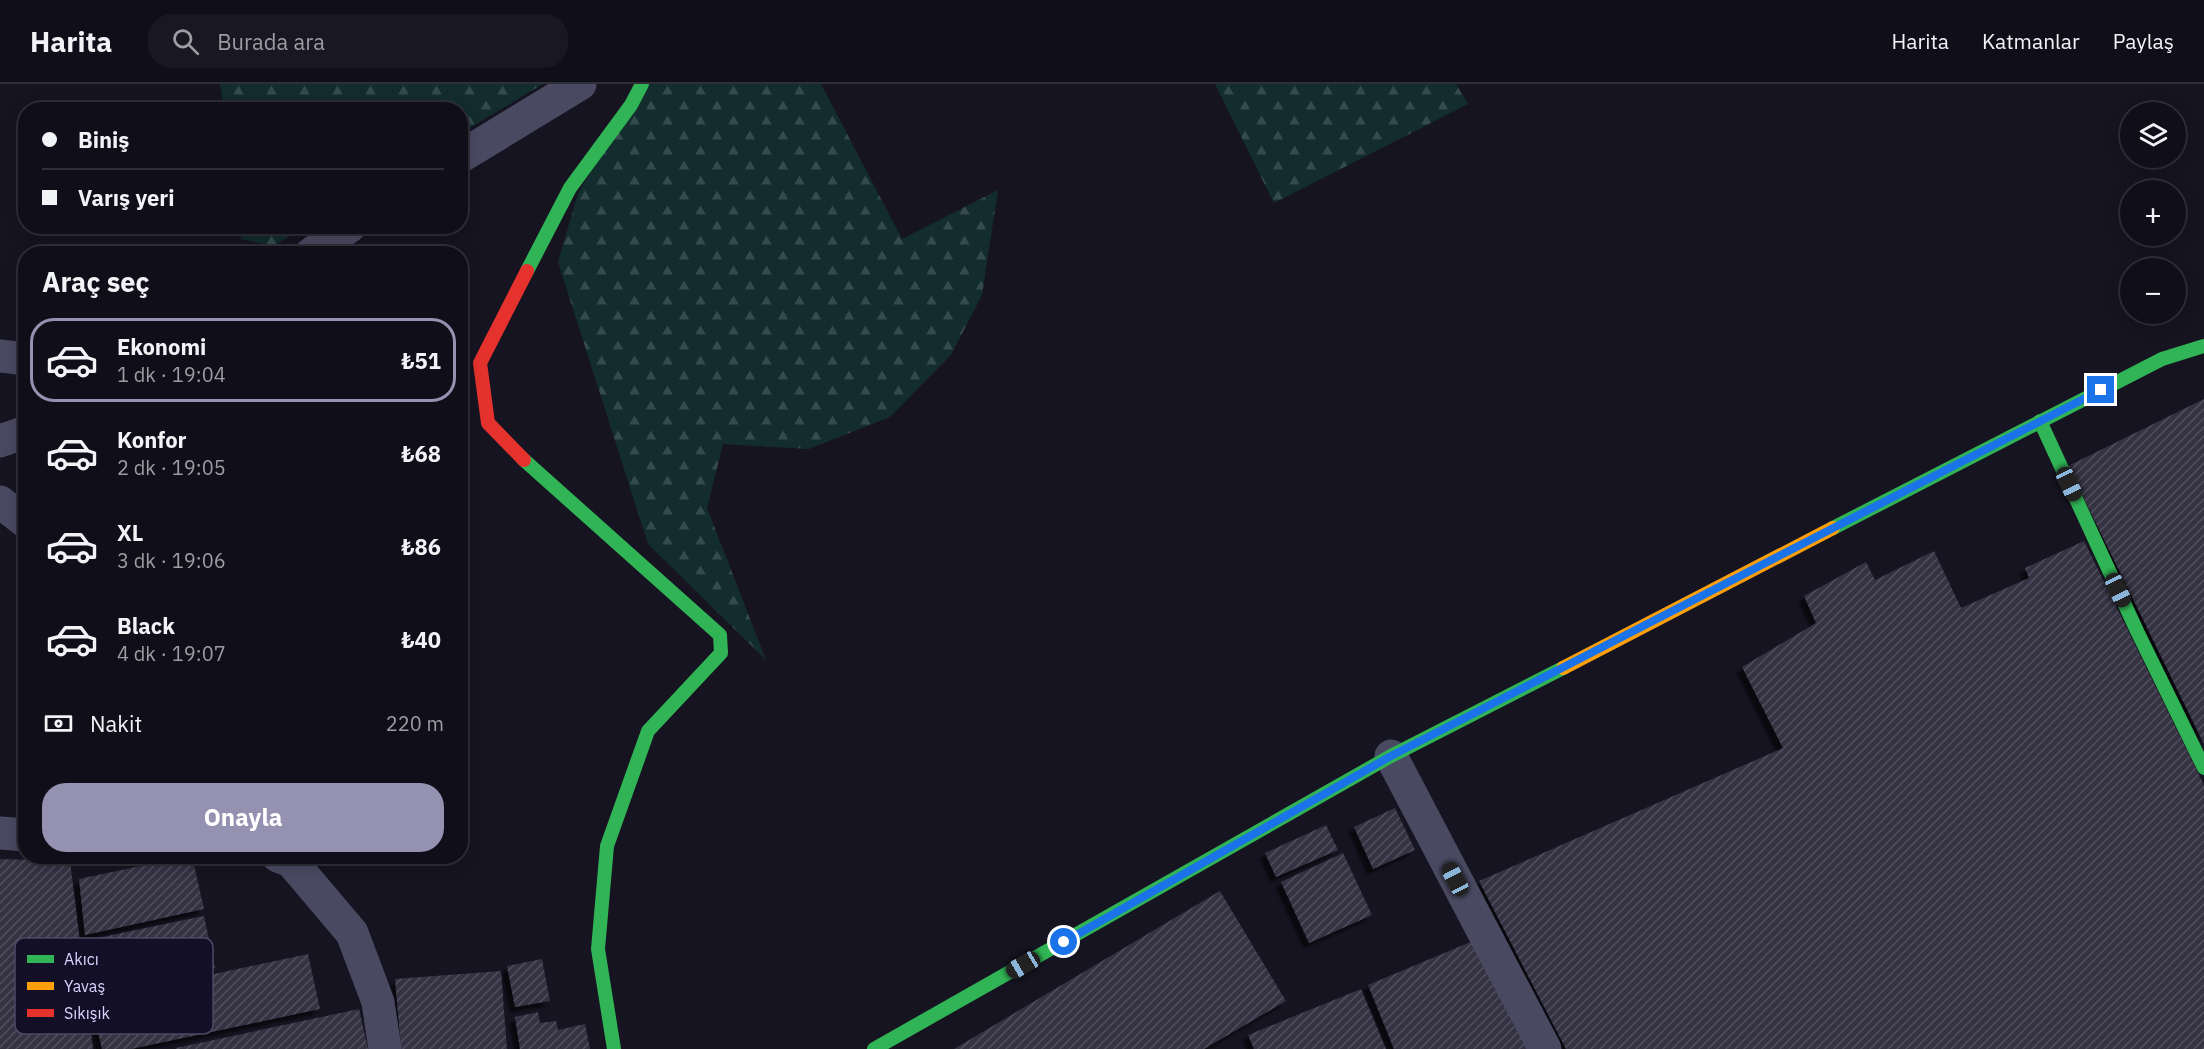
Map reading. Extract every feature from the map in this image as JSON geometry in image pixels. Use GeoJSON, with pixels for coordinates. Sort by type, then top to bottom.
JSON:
{"type":"FeatureCollection","features":[{"type":"Feature","properties":{"kind":"street"},"geometry":{"type":"LineString","coordinates":[[468,152],[580,84]]}},
{"type":"Feature","properties":{"kind":"street"},"geometry":{"type":"LineString","coordinates":[[614,1049],[598,949],[607,846],[648,731],[721,653],[720,635],[523,459],[488,423],[480,363],[570,188],[631,105],[642,84]]}},
{"type":"Feature","properties":{"kind":"street"},"geometry":{"type":"LineString","coordinates":[[322,246],[339,234]]}},
{"type":"Feature","properties":{"kind":"street"},"geometry":{"type":"LineString","coordinates":[[874,1049],[1391,756],[2162,359],[2204,346]]}},
{"type":"Feature","properties":{"kind":"street"},"geometry":{"type":"LineString","coordinates":[[0,356],[18,358]]}},
{"type":"Feature","properties":{"kind":"street"},"geometry":{"type":"LineString","coordinates":[[2040,422],[2137,632],[2204,768]]}},
{"type":"Feature","properties":{"kind":"street"},"geometry":{"type":"LineString","coordinates":[[0,441],[18,435]]}},
{"type":"Feature","properties":{"kind":"street"},"geometry":{"type":"LineString","coordinates":[[0,502],[18,516]]}},
{"type":"Feature","properties":{"kind":"street"},"geometry":{"type":"LineString","coordinates":[[1391,756],[1545,1049]]}},
{"type":"Feature","properties":{"kind":"street"},"geometry":{"type":"LineString","coordinates":[[0,833],[18,834]]}},
{"type":"Feature","properties":{"kind":"street"},"geometry":{"type":"LineString","coordinates":[[294,864],[352,933],[378,1002],[385,1049]]}},
{"type":"Feature","properties":{"kind":"green space"},"geometry":{"type":"Polygon","coordinates":[[[220,84],[543,84],[468,129],[468,102],[223,102],[220,84]]]}},
{"type":"Feature","properties":{"kind":"green space"},"geometry":{"type":"Polygon","coordinates":[[[644,84],[821,84],[902,239],[998,190],[982,295],[951,355],[890,417],[809,449],[723,444],[707,508],[766,660],[648,544],[558,262],[578,193],[644,84]]]}},
{"type":"Feature","properties":{"kind":"green space"},"geometry":{"type":"Polygon","coordinates":[[[1215,84],[1456,84],[1468,104],[1274,203],[1215,84]]]}},
{"type":"Feature","properties":{"kind":"green space"},"geometry":{"type":"Polygon","coordinates":[[[241,234],[293,234],[273,246],[241,239],[241,234]]]}},
{"type":"Feature","properties":{"kind":"building"},"geometry":{"type":"Polygon","coordinates":[[[2204,399],[2204,744],[2068,466],[2204,399]]]}},
{"type":"Feature","properties":{"kind":"building"},"geometry":{"type":"Polygon","coordinates":[[[2084,541],[2204,785],[2204,1049],[1566,1049],[1479,881],[1783,748],[1742,667],[1816,623],[1804,596],[1866,562],[1875,580],[1934,551],[1961,608],[2029,578],[2025,568],[2084,541]]]}},
{"type":"Feature","properties":{"kind":"building"},"geometry":{"type":"Polygon","coordinates":[[[1395,808],[1415,850],[1373,869],[1354,827],[1395,808]]]}},
{"type":"Feature","properties":{"kind":"building"},"geometry":{"type":"Polygon","coordinates":[[[1326,825],[1338,850],[1276,877],[1265,853],[1326,825]]]}},
{"type":"Feature","properties":{"kind":"building"},"geometry":{"type":"Polygon","coordinates":[[[1343,853],[1372,915],[1309,943],[1281,882],[1343,853]]]}},
{"type":"Feature","properties":{"kind":"building"},"geometry":{"type":"Polygon","coordinates":[[[0,859],[18,860],[18,864],[70,864],[79,938],[15,938],[15,1034],[91,1034],[93,1049],[0,1049],[0,859]]]}},
{"type":"Feature","properties":{"kind":"building"},"geometry":{"type":"Polygon","coordinates":[[[150,864],[194,864],[204,909],[85,935],[79,879],[150,864]]]}},
{"type":"Feature","properties":{"kind":"building"},"geometry":{"type":"Polygon","coordinates":[[[1220,891],[1286,1001],[1204,1049],[954,1049],[1220,891]]]}},
{"type":"Feature","properties":{"kind":"building"},"geometry":{"type":"Polygon","coordinates":[[[204,916],[209,938],[98,938],[204,916]]]}},
{"type":"Feature","properties":{"kind":"building"},"geometry":{"type":"Polygon","coordinates":[[[1480,938],[1527,1049],[1394,1049],[1368,985],[1480,938]]]}},
{"type":"Feature","properties":{"kind":"building"},"geometry":{"type":"Polygon","coordinates":[[[308,954],[320,1009],[213,1032],[213,974],[308,954]]]}},
{"type":"Feature","properties":{"kind":"building"},"geometry":{"type":"Polygon","coordinates":[[[542,959],[550,1001],[515,1007],[507,966],[542,959]]]}},
{"type":"Feature","properties":{"kind":"building"},"geometry":{"type":"Polygon","coordinates":[[[501,971],[507,1049],[401,1049],[395,979],[501,971]]]}},
{"type":"Feature","properties":{"kind":"building"},"geometry":{"type":"Polygon","coordinates":[[[1361,989],[1386,1049],[1254,1049],[1248,1035],[1361,989]]]}},
{"type":"Feature","properties":{"kind":"building"},"geometry":{"type":"Polygon","coordinates":[[[359,1009],[368,1049],[176,1049],[176,1048],[359,1009]]]}},
{"type":"Feature","properties":{"kind":"building"},"geometry":{"type":"Polygon","coordinates":[[[538,1012],[540,1023],[556,1021],[558,1030],[585,1024],[590,1049],[520,1049],[515,1017],[538,1012]]]}},
{"type":"Feature","properties":{"kind":"building"},"geometry":{"type":"Polygon","coordinates":[[[99,1034],[202,1034],[131,1049],[102,1049],[99,1034]]]}},
{"type":"Feature","properties":{"kind":"traffic: fast"},"geometry":{"type":"LineString","coordinates":[[527,271],[570,188],[631,105],[642,84]]}},
{"type":"Feature","properties":{"kind":"traffic: fast"},"geometry":{"type":"LineString","coordinates":[[1833,528],[2162,359],[2204,346]]}},
{"type":"Feature","properties":{"kind":"traffic: fast"},"geometry":{"type":"LineString","coordinates":[[2040,421],[2137,631],[2204,768]]}},
{"type":"Feature","properties":{"kind":"traffic: fast"},"geometry":{"type":"LineString","coordinates":[[524,460],[720,635],[721,653],[648,731],[607,846],[598,949],[614,1049]]}},
{"type":"Feature","properties":{"kind":"traffic: fast"},"geometry":{"type":"LineString","coordinates":[[874,1049],[1391,756],[1563,668]]}},
{"type":"Feature","properties":{"kind":"traffic: slow"},"geometry":{"type":"LineString","coordinates":[[1563,668],[1833,528]]}},
{"type":"Feature","properties":{"kind":"traffic: jam"},"geometry":{"type":"LineString","coordinates":[[524,460],[488,423],[480,363],[527,271]]}},
{"type":"Feature","properties":{"kind":"route"},"geometry":{"type":"LineString","coordinates":[[1064,942],[1391,756],[2101,390]]}}]}
